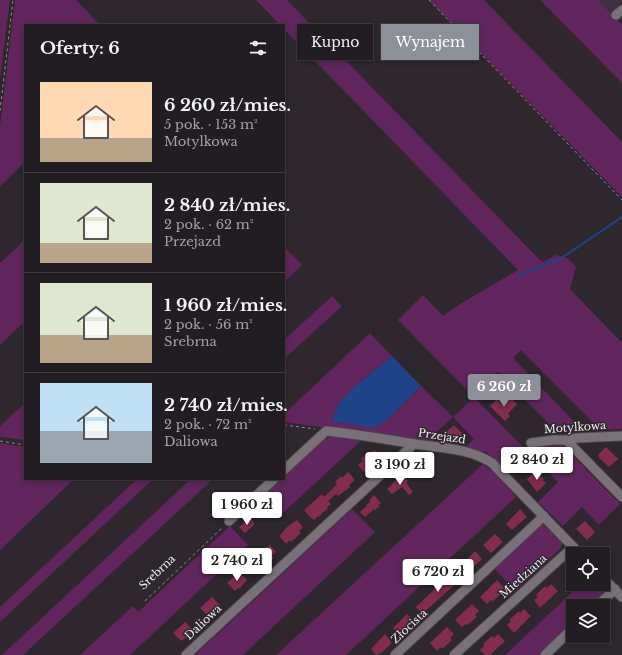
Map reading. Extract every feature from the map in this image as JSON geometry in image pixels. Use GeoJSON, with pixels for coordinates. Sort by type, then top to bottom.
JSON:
{"type":"FeatureCollection","features":[{"type":"Feature","properties":{"kind":"street","name":"Przejazd"},"geometry":{"type":"LineString","coordinates":[[326,431],[368,435],[414,444],[463,450],[483,457],[492,463],[573,547]]}},
{"type":"Feature","properties":{"kind":"street"},"geometry":{"type":"LineString","coordinates":[[285,469],[326,431]]}},
{"type":"Feature","properties":{"kind":"street","name":"Motylkowa"},"geometry":{"type":"LineString","coordinates":[[531,443],[577,438],[622,436]]}},
{"type":"Feature","properties":{"kind":"street"},"geometry":{"type":"LineString","coordinates":[[566,440],[622,496]]}},
{"type":"Feature","properties":{"kind":"street","name":"Daliowa"},"geometry":{"type":"LineString","coordinates":[[186,655],[414,444]]}},
{"type":"Feature","properties":{"kind":"street"},"geometry":{"type":"LineString","coordinates":[[229,521],[273,480]]}},
{"type":"Feature","properties":{"kind":"street","name":"Złocista"},"geometry":{"type":"LineString","coordinates":[[395,655],[544,516]]}},
{"type":"Feature","properties":{"kind":"street","name":"Miedziana"},"geometry":{"type":"LineString","coordinates":[[454,655],[566,553]]}},
{"type":"Feature","properties":{"kind":"street"},"geometry":{"type":"LineString","coordinates":[[610,585],[622,597]]}},
{"type":"Feature","properties":{"kind":"street"},"geometry":{"type":"LineString","coordinates":[[603,599],[614,589]]}},
{"type":"Feature","properties":{"kind":"street"},"geometry":{"type":"LineString","coordinates":[[545,655],[566,635]]}},
{"type":"Feature","properties":{"kind":"path"},"geometry":{"type":"LineString","coordinates":[[0,111],[13,0]]}},
{"type":"Feature","properties":{"kind":"path"},"geometry":{"type":"LineString","coordinates":[[429,0],[622,200]]}},
{"type":"Feature","properties":{"kind":"path"},"geometry":{"type":"LineString","coordinates":[[285,425],[326,431]]}},
{"type":"Feature","properties":{"kind":"path"},"geometry":{"type":"LineString","coordinates":[[0,441],[24,445]]}},
{"type":"Feature","properties":{"kind":"path","name":"Srebrna"},"geometry":{"type":"LineString","coordinates":[[145,600],[229,521]]}},
{"type":"Feature","properties":{"kind":"shaded area"},"geometry":{"type":"Polygon","coordinates":[[[0,0],[10,0],[0,79],[0,0]]]}},
{"type":"Feature","properties":{"kind":"shaded area"},"geometry":{"type":"Polygon","coordinates":[[[15,0],[76,0],[99,24],[24,24],[24,163],[0,186],[0,126],[15,0]]]}},
{"type":"Feature","properties":{"kind":"shaded area"},"geometry":{"type":"Polygon","coordinates":[[[256,0],[287,0],[310,24],[297,24],[297,42],[285,30],[285,24],[279,24],[256,0]]]}},
{"type":"Feature","properties":{"kind":"shaded area"},"geometry":{"type":"Polygon","coordinates":[[[429,0],[484,0],[622,142],[622,197],[479,51],[479,24],[453,24],[429,0]]]}},
{"type":"Feature","properties":{"kind":"shaded area"},"geometry":{"type":"Polygon","coordinates":[[[540,0],[598,0],[622,25],[622,83],[540,0]]]}},
{"type":"Feature","properties":{"kind":"shaded area"},"geometry":{"type":"Polygon","coordinates":[[[598,0],[622,0],[622,2],[610,13],[598,0]]]}},
{"type":"Feature","properties":{"kind":"shaded area"},"geometry":{"type":"Polygon","coordinates":[[[314,60],[345,60],[539,259],[543,262],[556,255],[567,258],[576,267],[570,289],[622,343],[622,429],[600,430],[521,350],[513,358],[584,432],[557,432],[498,372],[474,397],[398,320],[423,295],[443,316],[460,304],[518,270],[314,60]]]}},
{"type":"Feature","properties":{"kind":"shaded area"},"geometry":{"type":"Polygon","coordinates":[[[24,241],[24,322],[0,345],[0,263],[24,241]]]}},
{"type":"Feature","properties":{"kind":"shaded area"},"geometry":{"type":"Polygon","coordinates":[[[285,248],[302,265],[285,281],[285,248]]]}},
{"type":"Feature","properties":{"kind":"shaded area"},"geometry":{"type":"Polygon","coordinates":[[[332,296],[342,306],[285,358],[285,339],[332,296]]]}},
{"type":"Feature","properties":{"kind":"shaded area"},"geometry":{"type":"Polygon","coordinates":[[[370,333],[392,356],[352,389],[340,402],[332,422],[344,423],[388,419],[421,386],[453,417],[433,435],[434,443],[285,422],[285,413],[370,333]]]}},
{"type":"Feature","properties":{"kind":"shaded area"},"geometry":{"type":"Polygon","coordinates":[[[474,397],[529,453],[508,473],[487,452],[475,451],[466,446],[474,439],[453,417],[474,397]]]}},
{"type":"Feature","properties":{"kind":"shaded area"},"geometry":{"type":"Polygon","coordinates":[[[24,404],[24,440],[0,437],[0,426],[24,404]]]}},
{"type":"Feature","properties":{"kind":"shaded area"},"geometry":{"type":"Polygon","coordinates":[[[336,435],[364,438],[283,513],[265,494],[280,480],[285,480],[285,475],[324,439],[336,435]]]}},
{"type":"Feature","properties":{"kind":"shaded area"},"geometry":{"type":"Polygon","coordinates":[[[0,443],[24,447],[24,480],[73,480],[0,550],[0,443]]]}},
{"type":"Feature","properties":{"kind":"shaded area"},"geometry":{"type":"Polygon","coordinates":[[[559,444],[564,447],[620,504],[599,525],[582,507],[563,526],[538,502],[558,482],[533,456],[543,447],[559,444]]]}},
{"type":"Feature","properties":{"kind":"shaded area"},"geometry":{"type":"Polygon","coordinates":[[[483,464],[501,478],[516,497],[346,655],[276,655],[483,464]]]}},
{"type":"Feature","properties":{"kind":"shaded area"},"geometry":{"type":"Polygon","coordinates":[[[136,480],[152,480],[0,622],[0,607],[136,480]]]}},
{"type":"Feature","properties":{"kind":"shaded area"},"geometry":{"type":"Polygon","coordinates":[[[190,480],[212,480],[23,655],[2,655],[190,480]]]}},
{"type":"Feature","properties":{"kind":"shaded area"},"geometry":{"type":"Polygon","coordinates":[[[352,509],[375,532],[243,655],[195,655],[352,509]]]}},
{"type":"Feature","properties":{"kind":"shaded area"},"geometry":{"type":"Polygon","coordinates":[[[548,525],[563,541],[561,548],[515,591],[493,567],[537,527],[548,525]]]}},
{"type":"Feature","properties":{"kind":"shaded area"},"geometry":{"type":"Polygon","coordinates":[[[230,526],[248,545],[130,655],[80,655],[133,606],[138,612],[230,526]]]}},
{"type":"Feature","properties":{"kind":"shaded area"},"geometry":{"type":"Polygon","coordinates":[[[574,591],[607,591],[600,599],[566,599],[566,630],[542,655],[505,655],[574,591]]]}},
{"type":"Feature","properties":{"kind":"water"},"geometry":{"type":"Polygon","coordinates":[[[392,356],[421,386],[388,419],[378,426],[372,428],[332,422],[340,402],[352,389],[392,356]]]}},
{"type":"Feature","properties":{"kind":"building"},"geometry":{"type":"Polygon","coordinates":[[[510,397],[517,404],[508,414],[510,416],[505,421],[490,406],[497,399],[502,405],[510,397]]]}},
{"type":"Feature","properties":{"kind":"building"},"geometry":{"type":"Polygon","coordinates":[[[454,425],[463,434],[459,438],[455,434],[453,437],[443,435],[454,425]]]}},
{"type":"Feature","properties":{"kind":"building"},"geometry":{"type":"Polygon","coordinates":[[[606,447],[618,459],[609,467],[600,459],[598,455],[606,447]]]}},
{"type":"Feature","properties":{"kind":"building"},"geometry":{"type":"Polygon","coordinates":[[[374,450],[381,457],[370,469],[369,468],[364,472],[358,465],[363,461],[361,459],[367,453],[368,455],[374,450]]]}},
{"type":"Feature","properties":{"kind":"building"},"geometry":{"type":"Polygon","coordinates":[[[536,471],[546,483],[537,492],[527,479],[536,471]]]}},
{"type":"Feature","properties":{"kind":"building"},"geometry":{"type":"Polygon","coordinates":[[[348,472],[355,480],[349,485],[350,487],[338,496],[336,494],[328,501],[331,504],[314,520],[310,517],[304,510],[322,494],[324,497],[337,484],[335,482],[348,472]]]}},
{"type":"Feature","properties":{"kind":"building"},"geometry":{"type":"Polygon","coordinates":[[[402,474],[408,481],[406,483],[413,492],[409,495],[402,487],[392,494],[387,489],[402,474]]]}},
{"type":"Feature","properties":{"kind":"building"},"geometry":{"type":"Polygon","coordinates":[[[374,495],[381,503],[378,505],[380,506],[365,517],[360,512],[367,506],[366,505],[370,502],[369,501],[374,495]]]}},
{"type":"Feature","properties":{"kind":"building"},"geometry":{"type":"Polygon","coordinates":[[[520,509],[527,517],[512,530],[506,524],[520,509]]]}},
{"type":"Feature","properties":{"kind":"building"},"geometry":{"type":"Polygon","coordinates":[[[250,518],[255,524],[245,533],[239,527],[250,518]]]}},
{"type":"Feature","properties":{"kind":"building"},"geometry":{"type":"Polygon","coordinates":[[[297,520],[303,527],[299,531],[301,533],[291,542],[290,540],[286,544],[279,536],[287,527],[297,520]]]}},
{"type":"Feature","properties":{"kind":"building"},"geometry":{"type":"Polygon","coordinates":[[[585,521],[595,532],[587,540],[576,529],[585,521]]]}},
{"type":"Feature","properties":{"kind":"building"},"geometry":{"type":"Polygon","coordinates":[[[495,534],[503,542],[491,553],[483,545],[495,534]]]}},
{"type":"Feature","properties":{"kind":"building"},"geometry":{"type":"Polygon","coordinates":[[[270,545],[276,552],[272,556],[274,558],[265,567],[263,565],[259,568],[252,561],[267,546],[270,545]]]}},
{"type":"Feature","properties":{"kind":"building"},"geometry":{"type":"Polygon","coordinates":[[[475,551],[482,559],[467,573],[461,566],[475,551]]]}},
{"type":"Feature","properties":{"kind":"building"},"geometry":{"type":"Polygon","coordinates":[[[239,572],[247,580],[239,589],[238,588],[235,591],[227,583],[239,572]]]}},
{"type":"Feature","properties":{"kind":"building"},"geometry":{"type":"Polygon","coordinates":[[[452,572],[460,580],[422,614],[416,607],[452,572]]]}},
{"type":"Feature","properties":{"kind":"building"},"geometry":{"type":"Polygon","coordinates":[[[497,580],[504,588],[500,591],[502,593],[492,602],[491,600],[487,604],[480,597],[497,580]]]}},
{"type":"Feature","properties":{"kind":"building"},"geometry":{"type":"Polygon","coordinates":[[[551,584],[558,591],[540,608],[534,600],[538,597],[536,595],[545,586],[547,588],[551,584]]]}},
{"type":"Feature","properties":{"kind":"building"},"geometry":{"type":"Polygon","coordinates":[[[212,597],[220,605],[212,614],[211,613],[208,616],[200,608],[212,597]]]}},
{"type":"Feature","properties":{"kind":"building"},"geometry":{"type":"Polygon","coordinates":[[[472,604],[479,611],[475,615],[477,617],[462,627],[455,620],[472,604]]]}},
{"type":"Feature","properties":{"kind":"building"},"geometry":{"type":"Polygon","coordinates":[[[524,609],[531,616],[514,633],[507,625],[511,621],[509,620],[519,611],[520,613],[524,609]]]}},
{"type":"Feature","properties":{"kind":"building"},"geometry":{"type":"Polygon","coordinates":[[[407,614],[415,622],[399,635],[393,628],[407,614]]]}},
{"type":"Feature","properties":{"kind":"building"},"geometry":{"type":"Polygon","coordinates":[[[185,622],[193,630],[190,633],[191,634],[181,641],[173,633],[185,622]]]}},
{"type":"Feature","properties":{"kind":"building"},"geometry":{"type":"Polygon","coordinates":[[[447,627],[454,634],[450,638],[452,640],[442,649],[441,647],[437,651],[430,643],[447,627]]]}},
{"type":"Feature","properties":{"kind":"building"},"geometry":{"type":"Polygon","coordinates":[[[385,634],[392,643],[376,655],[371,649],[385,634]]]}},
{"type":"Feature","properties":{"kind":"building"},"geometry":{"type":"Polygon","coordinates":[[[498,634],[505,641],[490,655],[485,655],[480,650],[484,646],[483,644],[492,636],[494,638],[498,634]]]}},
{"type":"Feature","properties":{"kind":"waterway"},"geometry":{"type":"LineString","coordinates":[[518,277],[528,271],[560,259],[622,217]]}}]}
